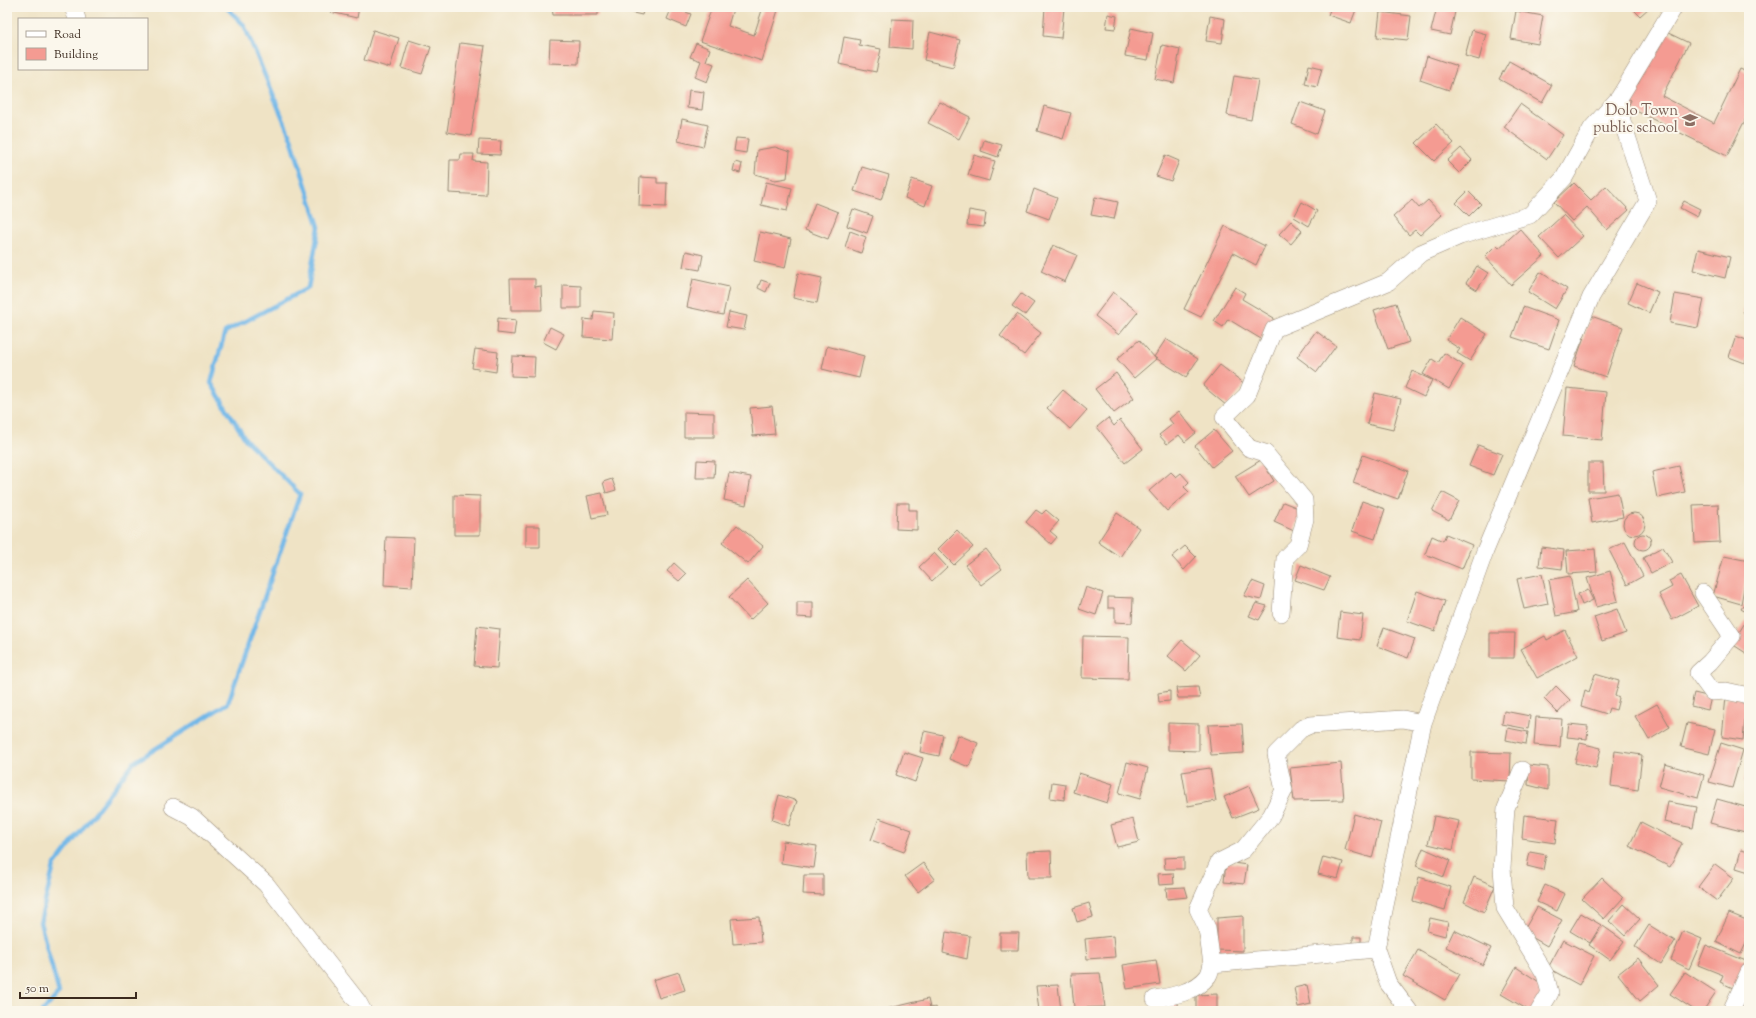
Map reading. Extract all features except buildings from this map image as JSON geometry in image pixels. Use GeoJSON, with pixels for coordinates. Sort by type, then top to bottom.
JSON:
{"type":"FeatureCollection","features":[{"type":"Feature","properties":{"kind":"street"},"geometry":{"type":"LineString","coordinates":[[73,7],[77,18]]}},
{"type":"Feature","properties":{"kind":"street"},"geometry":{"type":"LineString","coordinates":[[1281,613],[1284,558],[1298,545],[1305,519],[1304,500],[1265,453],[1249,448],[1224,417],[1247,395],[1274,329],[1388,282],[1421,253],[1460,236],[1530,215],[1564,178],[1592,128],[1619,98],[1674,7]]}},
{"type":"Feature","properties":{"kind":"street"},"geometry":{"type":"LineString","coordinates":[[1409,1011],[1388,983],[1376,950],[1423,723],[1485,552],[1591,298],[1648,202],[1622,121],[1619,98]]}},
{"type":"Feature","properties":{"kind":"street"},"geometry":{"type":"LineString","coordinates":[[1703,593],[1732,636],[1710,662],[1698,673],[1712,692],[1726,691],[1749,696]]}},
{"type":"Feature","properties":{"kind":"street"},"geometry":{"type":"LineString","coordinates":[[1155,999],[1177,995],[1198,986],[1209,976],[1212,964],[1207,928],[1198,909],[1219,862],[1243,850],[1272,816],[1284,790],[1276,754],[1301,729],[1310,725],[1403,719],[1423,723]]}},
{"type":"Feature","properties":{"kind":"street"},"geometry":{"type":"LineString","coordinates":[[1522,770],[1506,808],[1502,868],[1505,908],[1545,974],[1550,992],[1539,1011]]}},
{"type":"Feature","properties":{"kind":"street"},"geometry":{"type":"LineString","coordinates":[[174,807],[192,817],[266,884],[358,1002],[363,1011]]}},
{"type":"Feature","properties":{"kind":"street"},"geometry":{"type":"LineString","coordinates":[[1212,964],[1376,950]]}},
{"type":"Feature","properties":{"kind":"street"},"geometry":{"type":"LineString","coordinates":[[1731,1011],[1749,972]]}},
{"type":"Feature","properties":{"kind":"waterway"},"geometry":{"type":"LineString","coordinates":[[43,1011],[59,993],[40,922],[54,866],[133,763],[228,703],[300,494],[246,440],[211,383],[225,332],[308,288],[319,227],[291,138],[244,25],[226,7]]}},
{"type":"Feature","properties":{"kind":"place","name":"Dolo Town public school"},"geometry":{"type":"Point","coordinates":[1690,120]}}]}
